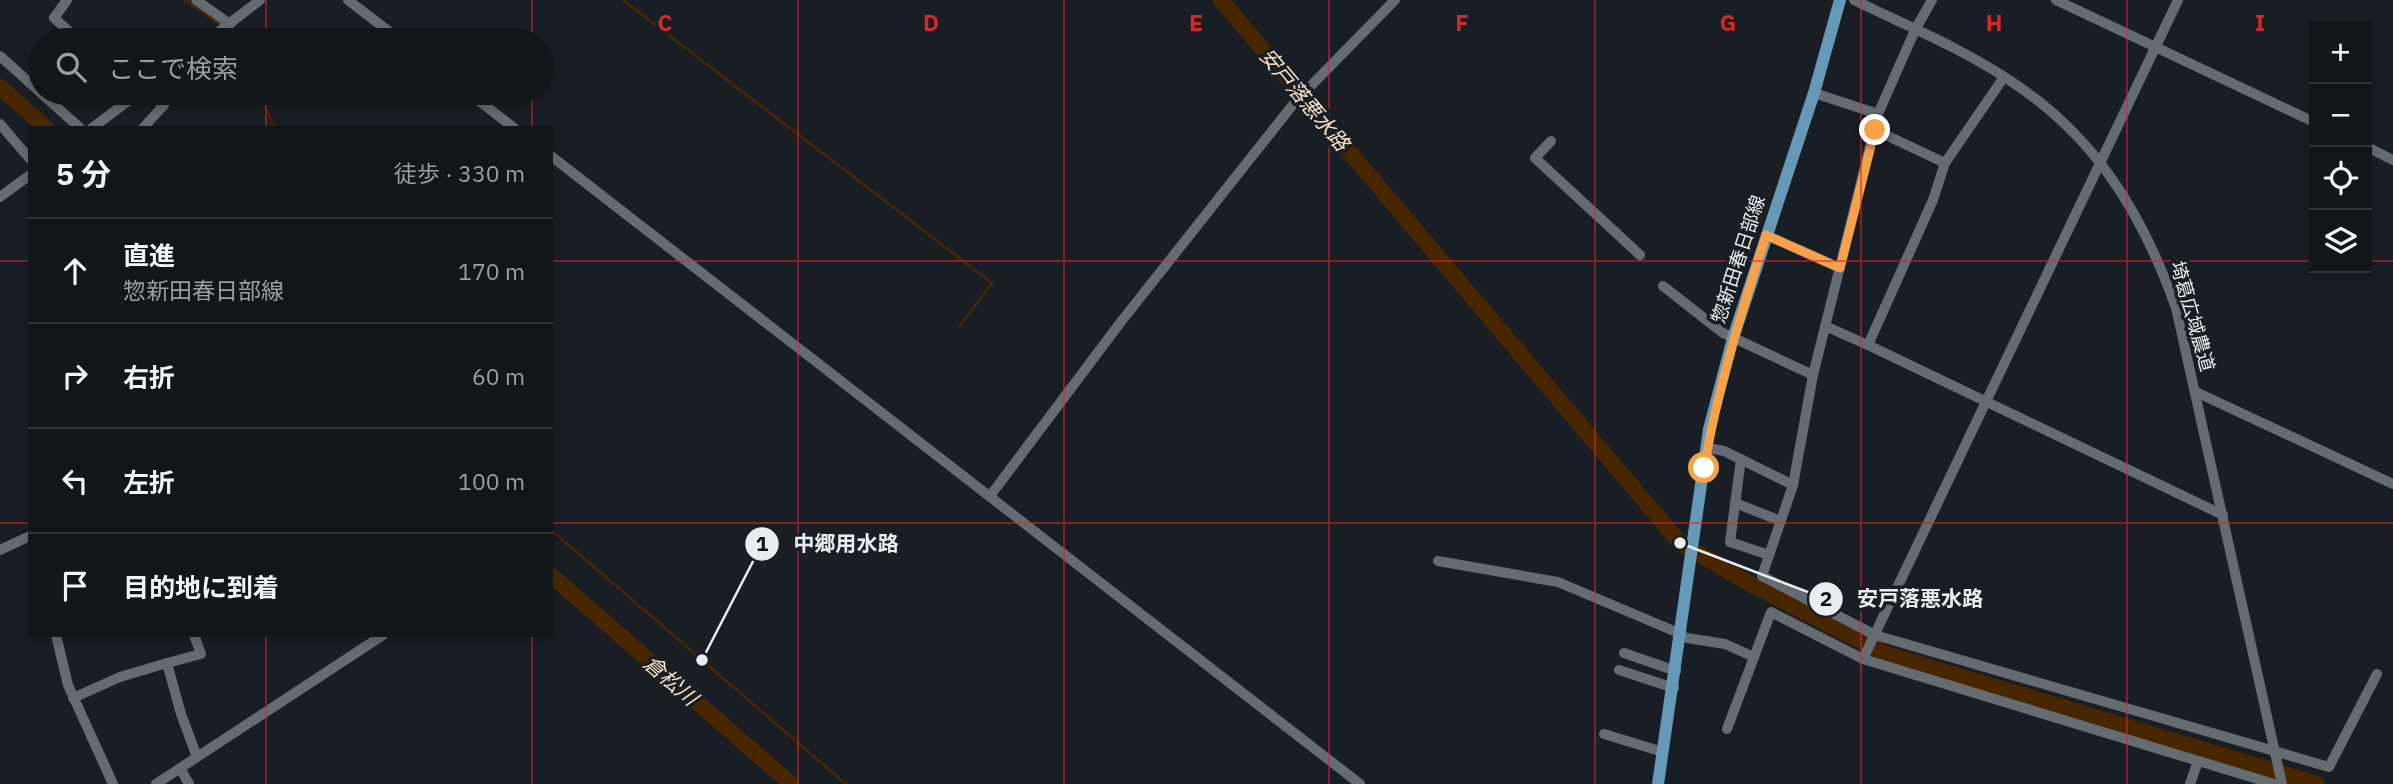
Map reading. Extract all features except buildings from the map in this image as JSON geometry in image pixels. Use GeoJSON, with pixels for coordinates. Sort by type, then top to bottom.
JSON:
{"type":"FeatureCollection","features":[{"type":"Feature","properties":{"kind":"main road","name":"惣新田春日部線"},"geometry":{"type":"LineString","coordinates":[[1658,784],[1674,688],[1709,429],[1733,338],[1814,93],[1840,0]]}},
{"type":"Feature","properties":{"kind":"street"},"geometry":{"type":"LineString","coordinates":[[65,28],[54,18],[67,0]]}},
{"type":"Feature","properties":{"kind":"street"},"geometry":{"type":"LineString","coordinates":[[196,0],[230,24]]}},
{"type":"Feature","properties":{"kind":"street"},"geometry":{"type":"LineString","coordinates":[[224,28],[260,0]]}},
{"type":"Feature","properties":{"kind":"street"},"geometry":{"type":"LineString","coordinates":[[348,0],[384,28]]}},
{"type":"Feature","properties":{"kind":"street"},"geometry":{"type":"LineString","coordinates":[[990,496],[1120,323],[1295,102],[1395,0]]}},
{"type":"Feature","properties":{"kind":"street","name":"埼葛広域農道"},"geometry":{"type":"LineString","coordinates":[[1854,0],[2004,77],[2047,108],[2101,164],[2134,210],[2157,254],[2176,308],[2276,756],[2279,783]]}},
{"type":"Feature","properties":{"kind":"street"},"geometry":{"type":"LineString","coordinates":[[1931,0],[1878,114],[1813,374],[1793,485],[1762,576],[1875,635],[2276,756],[2329,767],[2377,674]]}},
{"type":"Feature","properties":{"kind":"street"},"geometry":{"type":"LineString","coordinates":[[2056,0],[2309,120]]}},
{"type":"Feature","properties":{"kind":"street"},"geometry":{"type":"LineString","coordinates":[[1863,659],[2178,0]]}},
{"type":"Feature","properties":{"kind":"street"},"geometry":{"type":"LineString","coordinates":[[0,56],[28,81]]}},
{"type":"Feature","properties":{"kind":"street"},"geometry":{"type":"LineString","coordinates":[[1868,345],[1933,200],[1945,163],[2004,77]]}},
{"type":"Feature","properties":{"kind":"street"},"geometry":{"type":"LineString","coordinates":[[1814,93],[1878,114]]}},
{"type":"Feature","properties":{"kind":"street"},"geometry":{"type":"LineString","coordinates":[[55,105],[78,126]]}},
{"type":"Feature","properties":{"kind":"street"},"geometry":{"type":"LineString","coordinates":[[95,126],[123,105]]}},
{"type":"Feature","properties":{"kind":"street"},"geometry":{"type":"LineString","coordinates":[[145,126],[164,105]]}},
{"type":"Feature","properties":{"kind":"street"},"geometry":{"type":"LineString","coordinates":[[484,105],[511,126]]}},
{"type":"Feature","properties":{"kind":"street"},"geometry":{"type":"LineString","coordinates":[[0,124],[28,157]]}},
{"type":"Feature","properties":{"kind":"street"},"geometry":{"type":"LineString","coordinates":[[1875,130],[1945,163]]}},
{"type":"Feature","properties":{"kind":"street"},"geometry":{"type":"LineString","coordinates":[[1551,141],[1535,158],[1640,255]]}},
{"type":"Feature","properties":{"kind":"street"},"geometry":{"type":"LineString","coordinates":[[2372,150],[2393,160]]}},
{"type":"Feature","properties":{"kind":"street"},"geometry":{"type":"LineString","coordinates":[[553,158],[1360,784]]}},
{"type":"Feature","properties":{"kind":"street"},"geometry":{"type":"LineString","coordinates":[[0,197],[28,176]]}},
{"type":"Feature","properties":{"kind":"street"},"geometry":{"type":"LineString","coordinates":[[1766,235],[1840,268]]}},
{"type":"Feature","properties":{"kind":"street"},"geometry":{"type":"LineString","coordinates":[[1663,286],[1723,333],[1813,374]]}},
{"type":"Feature","properties":{"kind":"street"},"geometry":{"type":"LineString","coordinates":[[1825,326],[2223,515]]}},
{"type":"Feature","properties":{"kind":"street"},"geometry":{"type":"LineString","coordinates":[[2196,392],[2393,484]]}},
{"type":"Feature","properties":{"kind":"street"},"geometry":{"type":"LineString","coordinates":[[1708,448],[1741,459],[1793,485]]}},
{"type":"Feature","properties":{"kind":"street"},"geometry":{"type":"LineString","coordinates":[[1741,459],[1730,542],[1769,555]]}},
{"type":"Feature","properties":{"kind":"street"},"geometry":{"type":"LineString","coordinates":[[1735,503],[1781,521]]}},
{"type":"Feature","properties":{"kind":"street"},"geometry":{"type":"LineString","coordinates":[[0,550],[28,537]]}},
{"type":"Feature","properties":{"kind":"street"},"geometry":{"type":"LineString","coordinates":[[1438,561],[1559,582],[1681,635],[1725,644],[1754,657]]}},
{"type":"Feature","properties":{"kind":"street"},"geometry":{"type":"LineString","coordinates":[[1727,729],[1771,612],[1863,659],[2279,783]]}},
{"type":"Feature","properties":{"kind":"street"},"geometry":{"type":"LineString","coordinates":[[57,637],[73,698],[113,784]]}},
{"type":"Feature","properties":{"kind":"street"},"geometry":{"type":"LineString","coordinates":[[73,698],[120,677],[201,654],[195,637]]}},
{"type":"Feature","properties":{"kind":"street"},"geometry":{"type":"LineString","coordinates":[[156,784],[380,637]]}},
{"type":"Feature","properties":{"kind":"street"},"geometry":{"type":"LineString","coordinates":[[1625,653],[1676,671]]}},
{"type":"Feature","properties":{"kind":"street"},"geometry":{"type":"LineString","coordinates":[[167,663],[181,714],[197,757]]}},
{"type":"Feature","properties":{"kind":"street"},"geometry":{"type":"LineString","coordinates":[[1619,670],[1674,688]]}},
{"type":"Feature","properties":{"kind":"street"},"geometry":{"type":"LineString","coordinates":[[1604,734],[1663,752]]}},
{"type":"Feature","properties":{"kind":"street"},"geometry":{"type":"LineString","coordinates":[[2190,784],[2198,761]]}},
{"type":"Feature","properties":{"kind":"street"},"geometry":{"type":"LineString","coordinates":[[180,768],[189,784]]}},
{"type":"Feature","properties":{"kind":"waterway"},"geometry":{"type":"LineString","coordinates":[[185,0],[219,24]]}},
{"type":"Feature","properties":{"kind":"waterway"},"geometry":{"type":"LineString","coordinates":[[623,0],[992,283],[959,327]]}},
{"type":"Feature","properties":{"kind":"waterway","name":"安戸落悪水路"},"geometry":{"type":"LineString","coordinates":[[1221,0],[1680,543],[1752,585],[1886,654],[2317,784]]}},
{"type":"Feature","properties":{"kind":"waterway","name":"倉松川"},"geometry":{"type":"LineString","coordinates":[[0,87],[44,126]]}},
{"type":"Feature","properties":{"kind":"waterway"},"geometry":{"type":"LineString","coordinates":[[264,105],[274,126]]}},
{"type":"Feature","properties":{"kind":"waterway"},"geometry":{"type":"LineString","coordinates":[[553,532],[846,784]]}},
{"type":"Feature","properties":{"kind":"waterway","name":"倉松川"},"geometry":{"type":"LineString","coordinates":[[553,577],[791,784]]}},
{"type":"Feature","properties":{"kind":"place","name":"安戸落悪水路"},"geometry":{"type":"Point","coordinates":[1680,543]}},
{"type":"Feature","properties":{"kind":"place","name":"中郷用水路"},"geometry":{"type":"Point","coordinates":[702,660]}},
{"type":"Feature","properties":{"kind":"route"},"geometry":{"type":"LineString","coordinates":[[1704,468],[1709,429],[1733,338],[1766,235],[1840,268],[1875,130]]}}]}
